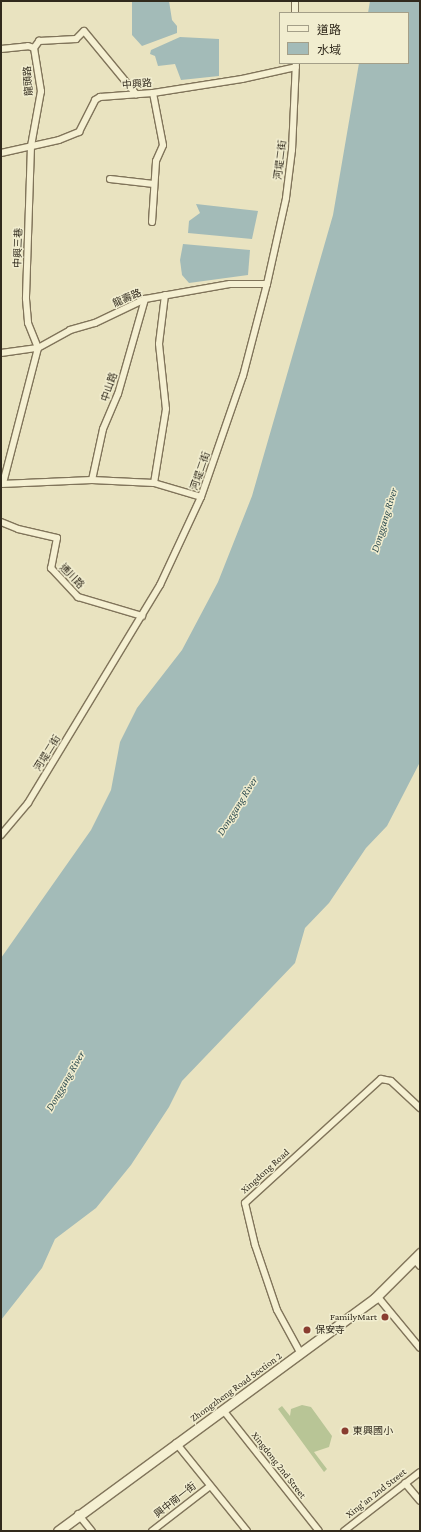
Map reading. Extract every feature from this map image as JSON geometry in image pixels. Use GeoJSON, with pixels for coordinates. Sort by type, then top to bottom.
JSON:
{"type":"FeatureCollection","features":[{"type":"Feature","properties":{"kind":"main road","name":"Zhongzheng Road Section 2"},"geometry":{"type":"LineString","coordinates":[[58,1531],[78,1514],[301,1354],[377,1296],[418,1259]]}},
{"type":"Feature","properties":{"kind":"street"},"geometry":{"type":"LineString","coordinates":[[295,1],[295,12]]}},
{"type":"Feature","properties":{"kind":"street"},"geometry":{"type":"LineString","coordinates":[[1,48],[28,46],[34,48],[39,42],[76,39],[84,31],[136,94]]}},
{"type":"Feature","properties":{"kind":"street","name":"龍頭路"},"geometry":{"type":"LineString","coordinates":[[31,146],[41,91],[34,48]]}},
{"type":"Feature","properties":{"kind":"street","name":"中興路"},"geometry":{"type":"LineString","coordinates":[[1,153],[79,132],[95,100],[100,97],[153,93],[242,79],[296,65]]}},
{"type":"Feature","properties":{"kind":"street","name":"河堤二街"},"geometry":{"type":"LineString","coordinates":[[1,835],[28,803],[142,616],[160,585],[201,497],[243,376],[267,284],[286,198],[291,157],[296,65]]}},
{"type":"Feature","properties":{"kind":"street"},"geometry":{"type":"LineString","coordinates":[[152,222],[156,161],[163,145],[153,93]]}},
{"type":"Feature","properties":{"kind":"street","name":"中興三巷"},"geometry":{"type":"LineString","coordinates":[[31,146],[26,315],[38,348]]}},
{"type":"Feature","properties":{"kind":"street"},"geometry":{"type":"LineString","coordinates":[[110,179],[154,184]]}},
{"type":"Feature","properties":{"kind":"street","name":"龍壽路"},"geometry":{"type":"LineString","coordinates":[[1,353],[38,348],[70,330],[95,323],[146,299],[230,284],[267,284]]}},
{"type":"Feature","properties":{"kind":"street"},"geometry":{"type":"LineString","coordinates":[[154,483],[166,409],[159,344],[165,295]]}},
{"type":"Feature","properties":{"kind":"street","name":"中山路"},"geometry":{"type":"LineString","coordinates":[[92,480],[103,429],[118,394],[146,299]]}},
{"type":"Feature","properties":{"kind":"street"},"geometry":{"type":"LineString","coordinates":[[38,348],[2,484],[92,480],[154,483],[201,497]]}},
{"type":"Feature","properties":{"kind":"street","name":"通川路"},"geometry":{"type":"LineString","coordinates":[[1,522],[18,529],[57,538],[51,568],[78,597],[142,616]]}},
{"type":"Feature","properties":{"kind":"street","name":"Xingdong Road"},"geometry":{"type":"LineString","coordinates":[[301,1354],[277,1310],[255,1245],[245,1203],[381,1080],[391,1081],[420,1108]]}},
{"type":"Feature","properties":{"kind":"street"},"geometry":{"type":"LineString","coordinates":[[377,1296],[420,1348]]}},
{"type":"Feature","properties":{"kind":"street","name":"Xingdong 2nd Street"},"geometry":{"type":"LineString","coordinates":[[223,1410],[319,1531]]}},
{"type":"Feature","properties":{"kind":"street"},"geometry":{"type":"LineString","coordinates":[[176,1443],[242,1530]]}},
{"type":"Feature","properties":{"kind":"street","name":"Xing'an 2nd Street"},"geometry":{"type":"LineString","coordinates":[[344,1531],[420,1472]]}},
{"type":"Feature","properties":{"kind":"street"},"geometry":{"type":"LineString","coordinates":[[405,1483],[420,1501]]}},
{"type":"Feature","properties":{"kind":"street","name":"興中南一街"},"geometry":{"type":"LineString","coordinates":[[152,1531],[210,1486]]}},
{"type":"Feature","properties":{"kind":"street"},"geometry":{"type":"LineString","coordinates":[[78,1514],[92,1531]]}},
{"type":"Feature","properties":{"kind":"green space"},"geometry":{"type":"Polygon","coordinates":[[[302,1405],[311,1407],[332,1436],[329,1447],[314,1452],[327,1469],[324,1472],[278,1409],[282,1406],[290,1416],[291,1409],[302,1405]]]}},
{"type":"Feature","properties":{"kind":"water"},"geometry":{"type":"Polygon","coordinates":[[[132,1],[169,1],[172,20],[177,26],[177,33],[142,46],[132,35],[132,1]]]}},
{"type":"Feature","properties":{"kind":"water","name":"Donggang River"},"geometry":{"type":"Polygon","coordinates":[[[370,1],[420,1],[420,762],[387,826],[366,848],[329,903],[305,928],[295,963],[182,1081],[169,1107],[131,1165],[96,1208],[55,1239],[42,1268],[1,1320],[1,958],[91,830],[111,790],[120,742],[137,708],[182,650],[218,582],[252,496],[333,215],[359,64],[409,64],[409,12],[368,12],[370,1]]]}},
{"type":"Feature","properties":{"kind":"water"},"geometry":{"type":"Polygon","coordinates":[[[180,37],[219,39],[219,76],[181,80],[175,64],[158,66],[155,56],[150,54],[151,50],[180,37]]]}},
{"type":"Feature","properties":{"kind":"water"},"geometry":{"type":"Polygon","coordinates":[[[196,204],[258,211],[252,239],[188,233],[189,221],[200,213],[196,204]]]}},
{"type":"Feature","properties":{"kind":"water"},"geometry":{"type":"Polygon","coordinates":[[[183,244],[250,250],[248,275],[189,283],[182,275],[180,260],[183,244]]]}},
{"type":"Feature","properties":{"kind":"place","name":"FamilyMart"},"geometry":{"type":"Point","coordinates":[385,1317]}},
{"type":"Feature","properties":{"kind":"place","name":"保安寺"},"geometry":{"type":"Point","coordinates":[307,1330]}},
{"type":"Feature","properties":{"kind":"place","name":"東興國小"},"geometry":{"type":"Point","coordinates":[345,1431]}}]}
